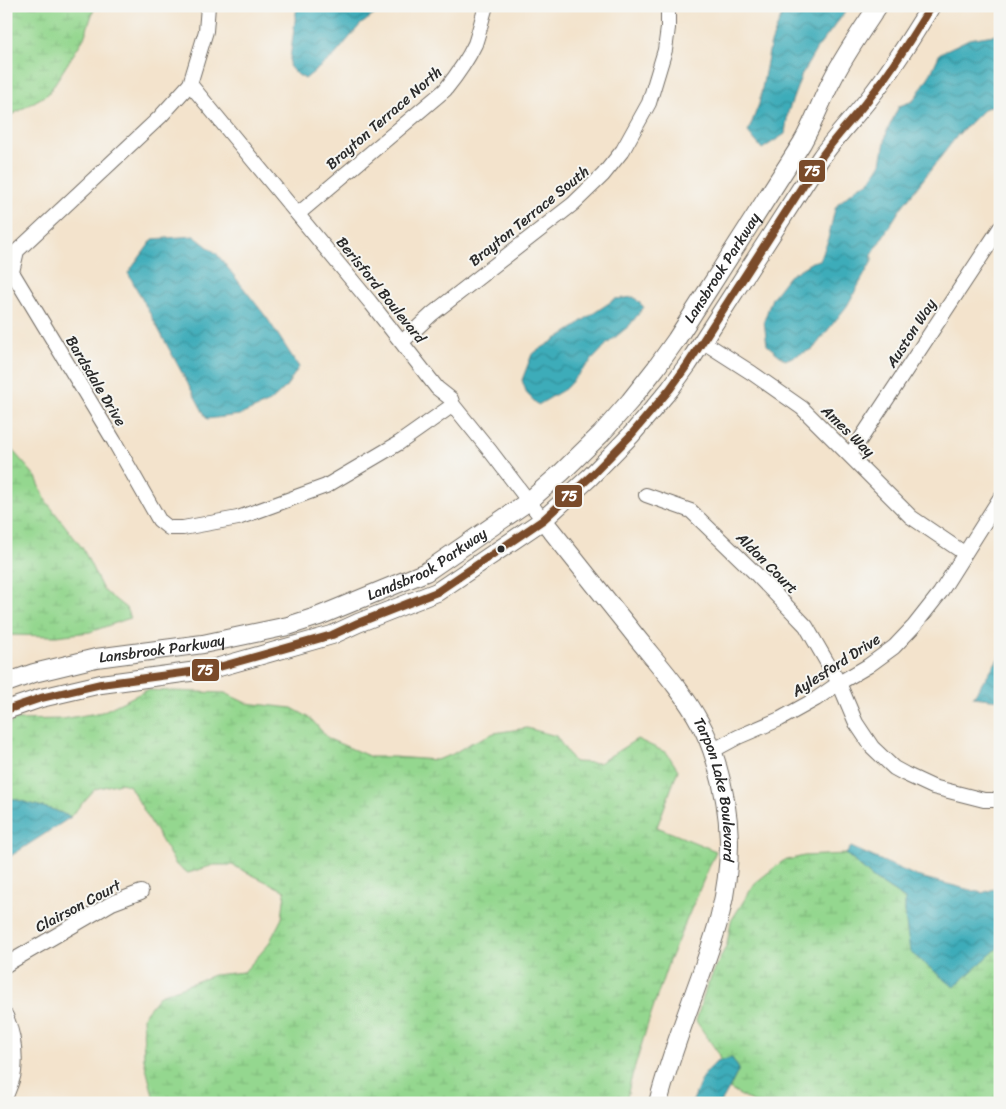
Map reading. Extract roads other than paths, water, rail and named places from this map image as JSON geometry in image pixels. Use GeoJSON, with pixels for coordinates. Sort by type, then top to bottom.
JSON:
{"type":"FeatureCollection","features":[{"type":"Feature","properties":{"kind":"street","name":"Bardsdale Drive"},"geometry":{"type":"LineString","coordinates":[[208,6],[206,31],[190,84],[160,117],[17,251],[12,272],[114,441],[158,520],[169,528],[183,528],[238,518],[326,486],[399,443],[453,405]]}},
{"type":"Feature","properties":{"kind":"street","name":"Brayton Terrace North"},"geometry":{"type":"LineString","coordinates":[[298,214],[445,90],[458,74],[468,57],[475,42],[486,6]]}},
{"type":"Feature","properties":{"kind":"street","name":"Brayton Terrace South"},"geometry":{"type":"LineString","coordinates":[[402,342],[432,314],[573,204],[604,176],[623,150],[649,103],[665,50],[668,6]]}},
{"type":"Feature","properties":{"kind":"street","name":"Lansbrook Parkway"},"geometry":{"type":"LineString","coordinates":[[529,501],[589,447],[630,401],[676,340],[802,143],[813,124],[832,79],[878,6]]}},
{"type":"Feature","properties":{"kind":"street","name":"Lansbrook Parkway"},"geometry":{"type":"LineString","coordinates":[[6,710],[41,698],[101,684],[212,669],[332,635],[437,592],[543,520],[590,477],[631,435],[670,389],[831,142],[871,96],[931,6]]}},
{"type":"Feature","properties":{"kind":"street","name":"Berisford Boulevard"},"geometry":{"type":"LineString","coordinates":[[190,84],[298,214],[437,388],[450,398],[453,405],[543,520]]}},
{"type":"Feature","properties":{"kind":"street","name":"Auston Way"},"geometry":{"type":"LineString","coordinates":[[850,455],[1000,228]]}},
{"type":"Feature","properties":{"kind":"street","name":"Ames Way"},"geometry":{"type":"LineString","coordinates":[[702,341],[802,408],[912,517],[964,553]]}},
{"type":"Feature","properties":{"kind":"street","name":"Aldon Court"},"geometry":{"type":"LineString","coordinates":[[646,495],[691,511],[806,626],[838,683],[856,723],[872,747],[894,768],[933,787],[984,800],[1000,800]]}},
{"type":"Feature","properties":{"kind":"street","name":"Aylesford Drive"},"geometry":{"type":"LineString","coordinates":[[712,751],[738,737],[780,719],[816,699],[894,647],[914,626],[940,593],[1000,498]]}},
{"type":"Feature","properties":{"kind":"street","name":"Landsbrook Parkway"},"geometry":{"type":"LineString","coordinates":[[319,616],[426,572],[529,501]]}},
{"type":"Feature","properties":{"kind":"street","name":"Tarpon Lake Boulevard"},"geometry":{"type":"LineString","coordinates":[[543,520],[683,696],[701,724],[712,751],[724,793],[728,819],[728,867],[720,917],[666,1073],[658,1103]]}},
{"type":"Feature","properties":{"kind":"street","name":"Lansbrook Parkway"},"geometry":{"type":"LineString","coordinates":[[6,683],[34,673],[96,658],[203,644],[288,626],[319,616]]}},
{"type":"Feature","properties":{"kind":"street","name":"Clairson Court"},"geometry":{"type":"LineString","coordinates":[[6,965],[112,903],[141,892]]}},
{"type":"Feature","properties":{"kind":"street"},"geometry":{"type":"LineString","coordinates":[[6,1016],[10,1024],[14,1053],[14,1074],[6,1096]]}},
{"type":"Feature","properties":{"kind":"water"},"geometry":{"type":"Polygon","coordinates":[[[297,6],[386,6],[360,25],[335,55],[305,79],[295,73],[289,66],[297,6]]]}},
{"type":"Feature","properties":{"kind":"water"},"geometry":{"type":"Polygon","coordinates":[[[785,6],[850,6],[816,50],[802,74],[788,112],[785,134],[762,149],[748,132],[759,104],[770,46],[785,6]]]}},
{"type":"Feature","properties":{"kind":"water"},"geometry":{"type":"Polygon","coordinates":[[[1000,34],[1000,103],[984,109],[957,136],[901,208],[872,254],[872,261],[847,306],[813,349],[785,360],[767,345],[764,321],[772,298],[789,276],[812,262],[820,260],[827,243],[835,209],[838,204],[860,185],[868,183],[881,163],[887,131],[899,106],[913,101],[931,73],[940,53],[969,39],[1000,34]]]}},
{"type":"Feature","properties":{"kind":"water"},"geometry":{"type":"Polygon","coordinates":[[[194,236],[217,254],[267,318],[299,367],[286,387],[270,402],[240,415],[207,419],[128,273],[153,239],[194,236]]]}},
{"type":"Feature","properties":{"kind":"water"},"geometry":{"type":"Polygon","coordinates":[[[634,297],[644,307],[629,326],[607,344],[565,389],[538,405],[527,394],[522,380],[532,354],[577,326],[615,299],[634,297]]]}},
{"type":"Feature","properties":{"kind":"water"},"geometry":{"type":"Polygon","coordinates":[[[1000,656],[1000,700],[973,697],[1000,656]]]}},
{"type":"Feature","properties":{"kind":"water"},"geometry":{"type":"Polygon","coordinates":[[[6,797],[54,810],[71,817],[6,859],[6,797]]]}},
{"type":"Feature","properties":{"kind":"water"},"geometry":{"type":"Polygon","coordinates":[[[851,847],[916,876],[982,893],[1000,887],[1000,946],[954,987],[910,952],[905,916],[905,899],[873,878],[846,854],[851,847]]]}},
{"type":"Feature","properties":{"kind":"water"},"geometry":{"type":"Polygon","coordinates":[[[732,1058],[739,1069],[721,1103],[692,1103],[703,1076],[716,1062],[732,1058]]]}}]}
